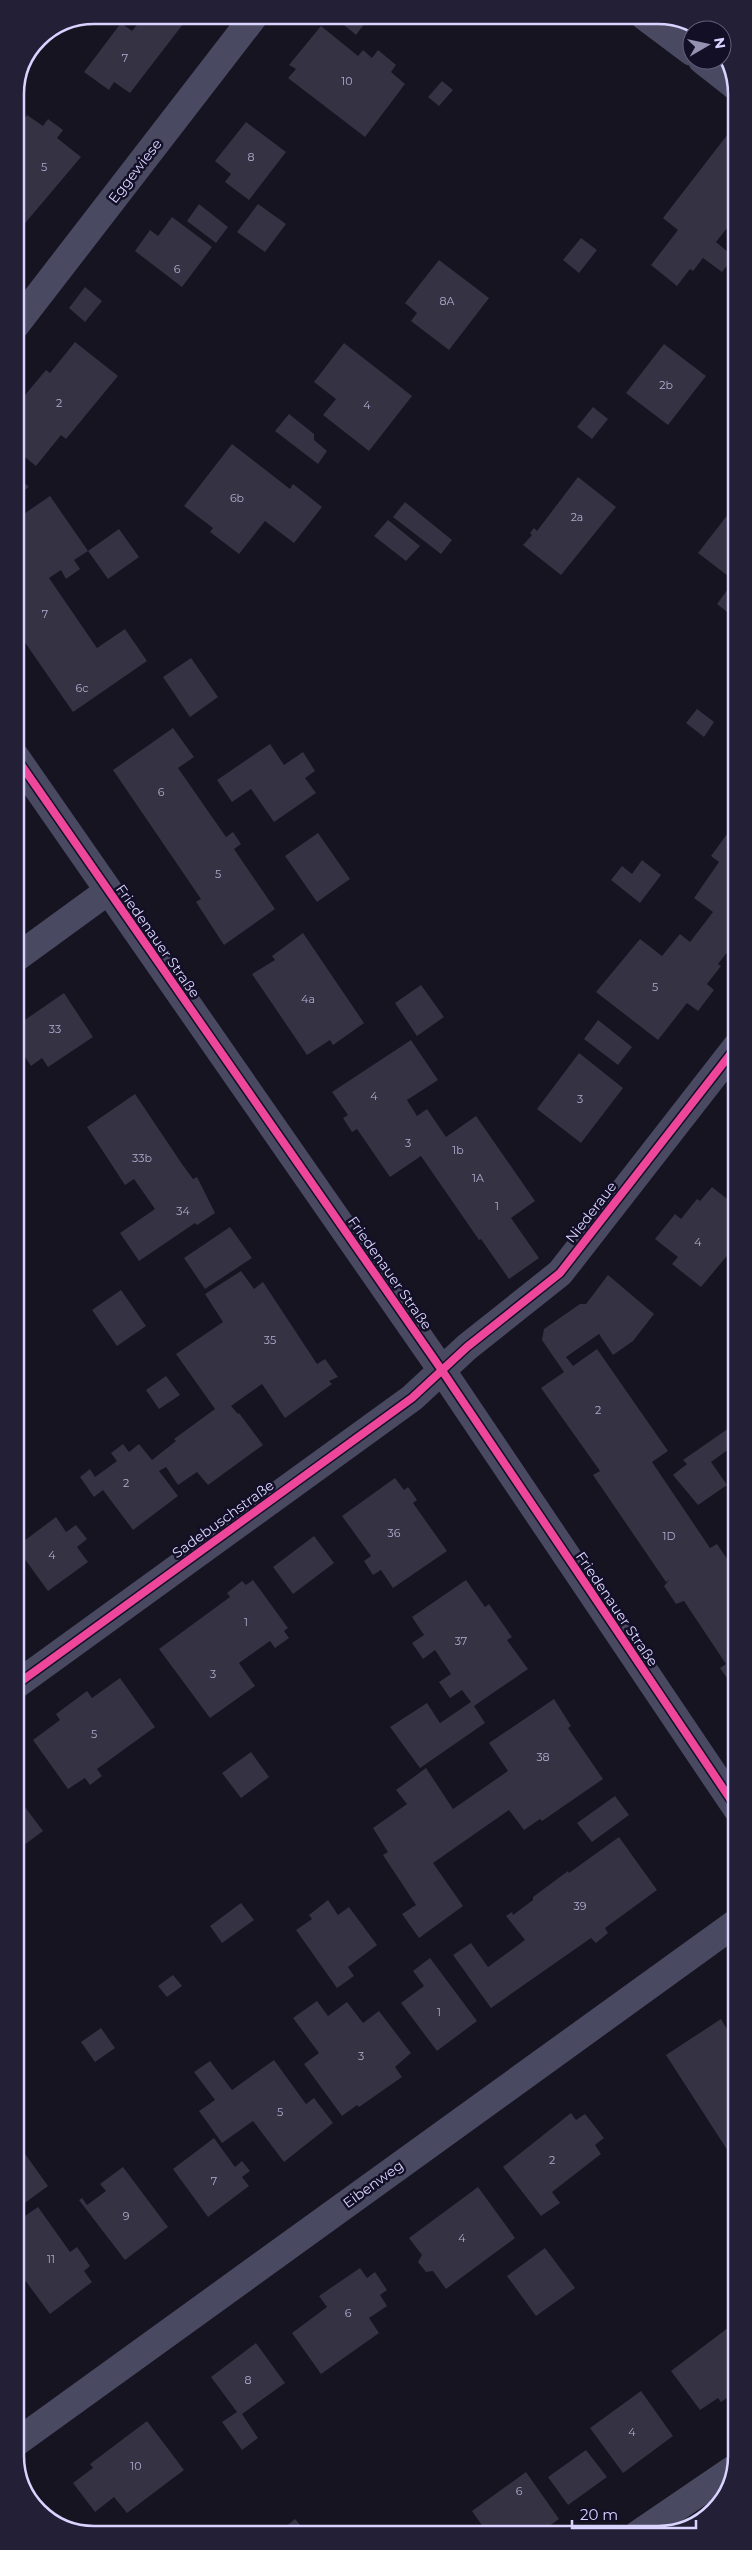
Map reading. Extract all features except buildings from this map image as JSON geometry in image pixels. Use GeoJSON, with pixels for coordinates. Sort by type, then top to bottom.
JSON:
{"type":"FeatureCollection","features":[{"type":"Feature","properties":{"kind":"street","name":"Eggewiese"},"geometry":{"type":"LineString","coordinates":[[24,314],[248,24]]}},
{"type":"Feature","properties":{"kind":"street"},"geometry":{"type":"LineString","coordinates":[[655,24],[682,45]]}},
{"type":"Feature","properties":{"kind":"street","name":"Friedenauer Straße"},"geometry":{"type":"LineString","coordinates":[[24,768],[442,1369],[728,1796]]}},
{"type":"Feature","properties":{"kind":"street"},"geometry":{"type":"LineString","coordinates":[[24,952],[108,891]]}},
{"type":"Feature","properties":{"kind":"street","name":"Niederaue"},"geometry":{"type":"LineString","coordinates":[[442,1369],[560,1273],[728,1057]]}},
{"type":"Feature","properties":{"kind":"street","name":"Sadebuschstraße"},"geometry":{"type":"LineString","coordinates":[[24,1679],[412,1398],[442,1369]]}},
{"type":"Feature","properties":{"kind":"street","name":"Eibenweg"},"geometry":{"type":"LineString","coordinates":[[24,2437],[728,1933]]}},
{"type":"Feature","properties":{"kind":"street"},"geometry":{"type":"LineString","coordinates":[[650,2526],[726,2474]]}},
{"type":"Feature","properties":{"kind":"cycle path"},"geometry":{"type":"LineString","coordinates":[[24,769],[441,1369],[728,1796]]}},
{"type":"Feature","properties":{"kind":"cycle path"},"geometry":{"type":"LineString","coordinates":[[24,1679],[412,1398],[467,1347],[560,1273],[728,1057]]}}]}
